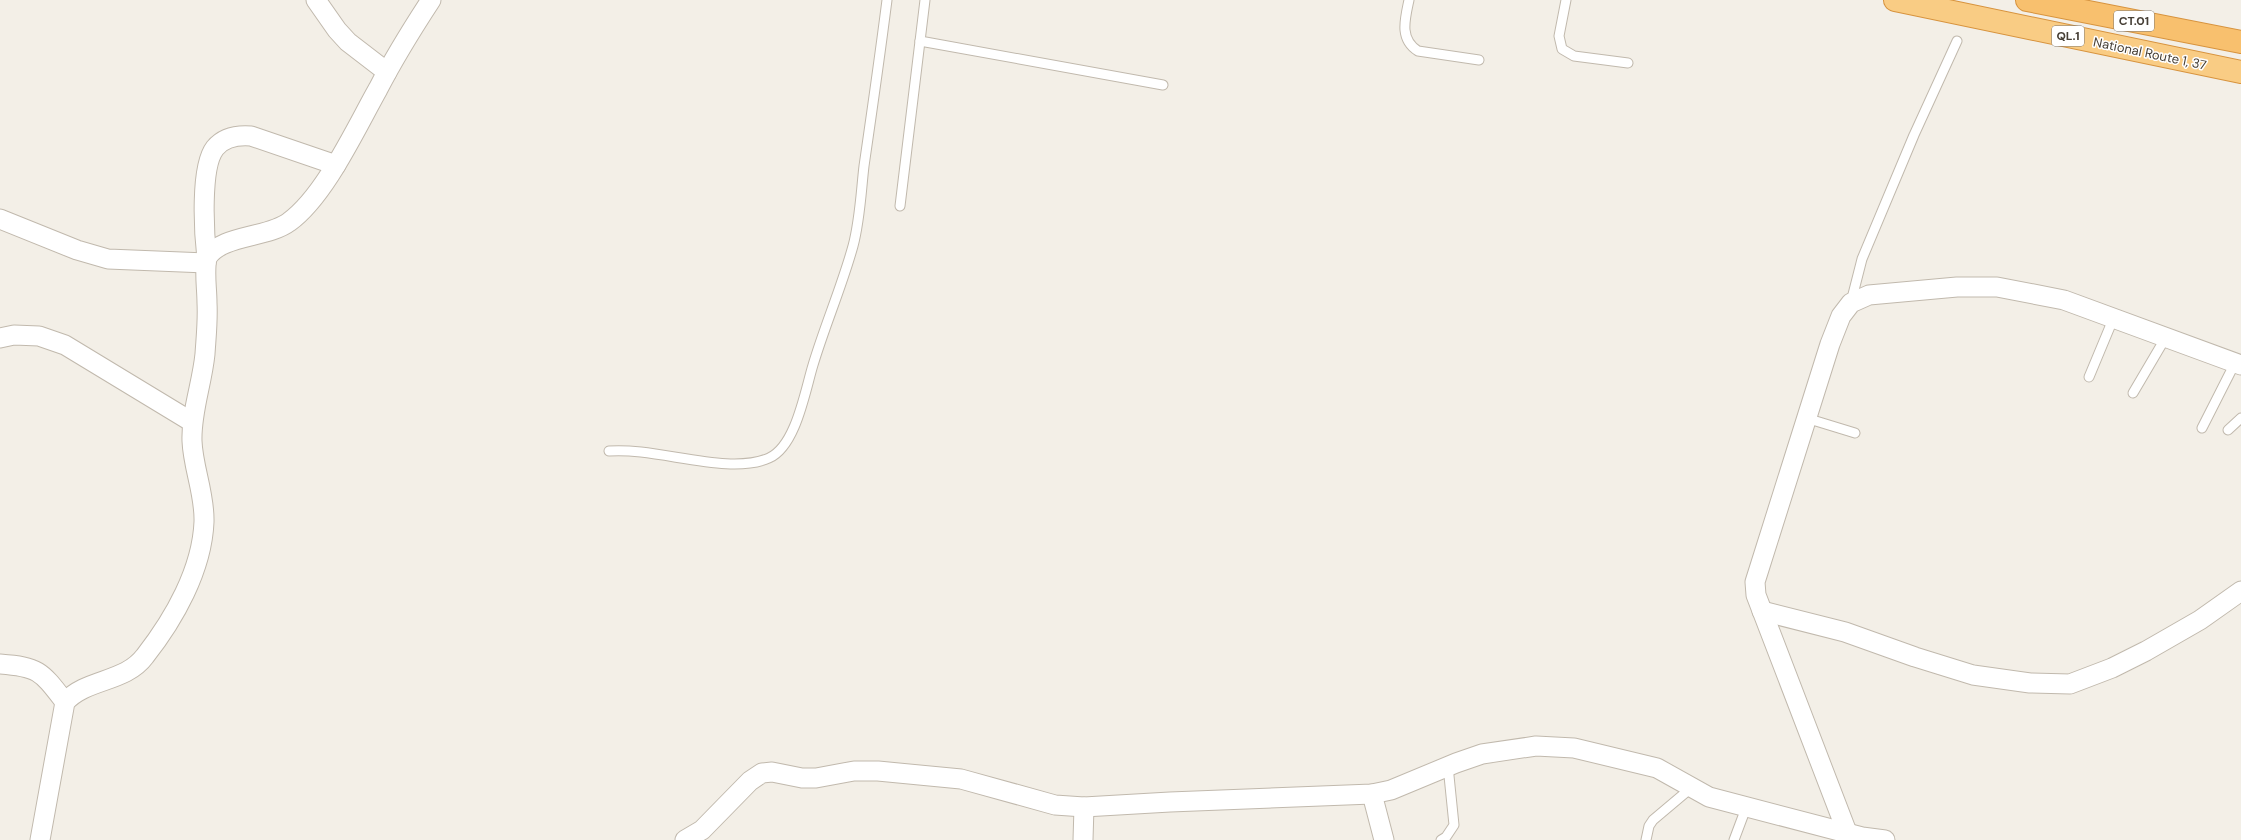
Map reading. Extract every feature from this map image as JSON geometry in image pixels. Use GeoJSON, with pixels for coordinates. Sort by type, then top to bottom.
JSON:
{"type":"FeatureCollection","features":[{"type":"Feature","properties":{"kind":"highway","name":"National Route 1, 37"},"geometry":{"type":"LineString","coordinates":[[1895,0],[2241,72]]}},
{"type":"Feature","properties":{"kind":"highway","name":"CT.01"},"geometry":{"type":"LineString","coordinates":[[2027,0],[2241,42]]}},
{"type":"Feature","properties":{"kind":"street"},"geometry":{"type":"LineString","coordinates":[[316,0],[337,30],[348,42],[387,72]]}},
{"type":"Feature","properties":{"kind":"street"},"geometry":{"type":"LineString","coordinates":[[207,260],[211,251],[219,246],[271,232],[289,222],[308,204],[336,165],[387,72],[431,0]]}},
{"type":"Feature","properties":{"kind":"street"},"geometry":{"type":"LineString","coordinates":[[40,840],[65,702],[72,694],[83,688],[112,679],[130,670],[144,657],[165,627],[185,592],[196,562],[204,522],[201,484],[192,444],[192,422],[205,355],[207,260],[204,211],[208,170],[215,148],[225,140],[238,135],[251,136],[336,165]]}},
{"type":"Feature","properties":{"kind":"street"},"geometry":{"type":"LineString","coordinates":[[0,219],[77,250],[108,259],[207,260]]}},
{"type":"Feature","properties":{"kind":"street"},"geometry":{"type":"LineString","coordinates":[[1849,837],[1798,709],[1756,596],[1754,582],[1830,344],[1841,316],[1851,303],[1869,295],[1957,287],[1997,287],[2064,300],[2114,317],[2238,364]]}},
{"type":"Feature","properties":{"kind":"street"},"geometry":{"type":"LineString","coordinates":[[0,338],[14,335],[39,336],[65,345],[192,422]]}},
{"type":"Feature","properties":{"kind":"street"},"geometry":{"type":"LineString","coordinates":[[1762,611],[1845,632],[1915,657],[1973,675],[2030,683],[2070,684],[2112,668],[2146,651],[2200,620],[2241,591]]}},
{"type":"Feature","properties":{"kind":"street"},"geometry":{"type":"LineString","coordinates":[[0,664],[35,669],[48,680],[65,702]]}},
{"type":"Feature","properties":{"kind":"street"},"geometry":{"type":"LineString","coordinates":[[685,840],[702,830],[750,781],[762,773],[772,772],[802,778],[816,778],[854,771],[878,771],[961,779],[1056,805],[1084,807],[1372,794],[1391,790],[1448,766],[1482,754],[1536,746],[1574,748],[1657,768],[1709,797],[1849,837],[1885,840]]}},
{"type":"Feature","properties":{"kind":"street"},"geometry":{"type":"LineString","coordinates":[[1372,794],[1384,840]]}},
{"type":"Feature","properties":{"kind":"street"},"geometry":{"type":"LineString","coordinates":[[1083,840],[1084,807]]}},
{"type":"Feature","properties":{"kind":"lane"},"geometry":{"type":"LineString","coordinates":[[609,452],[623,450],[730,464],[753,463],[770,458],[784,445],[802,403],[813,363],[853,244],[886,0]]}},
{"type":"Feature","properties":{"kind":"lane"},"geometry":{"type":"LineString","coordinates":[[900,206],[925,0]]}},
{"type":"Feature","properties":{"kind":"lane"},"geometry":{"type":"LineString","coordinates":[[1409,0],[1405,36],[1409,46],[1418,51],[1479,60]]}},
{"type":"Feature","properties":{"kind":"lane"},"geometry":{"type":"LineString","coordinates":[[1566,0],[1560,36],[1562,49],[1574,56],[1628,63]]}},
{"type":"Feature","properties":{"kind":"lane"},"geometry":{"type":"LineString","coordinates":[[920,41],[1163,85]]}},
{"type":"Feature","properties":{"kind":"lane"},"geometry":{"type":"LineString","coordinates":[[1851,303],[1862,259],[1914,135],[1957,41]]}},
{"type":"Feature","properties":{"kind":"lane"},"geometry":{"type":"LineString","coordinates":[[2089,377],[2114,317]]}},
{"type":"Feature","properties":{"kind":"lane"},"geometry":{"type":"LineString","coordinates":[[2133,393],[2166,337]]}},
{"type":"Feature","properties":{"kind":"lane"},"geometry":{"type":"LineString","coordinates":[[2202,428],[2238,364]]}},
{"type":"Feature","properties":{"kind":"lane"},"geometry":{"type":"LineString","coordinates":[[1806,418],[1855,433]]}},
{"type":"Feature","properties":{"kind":"lane"},"geometry":{"type":"LineString","coordinates":[[2228,430],[2241,418]]}},
{"type":"Feature","properties":{"kind":"lane"},"geometry":{"type":"LineString","coordinates":[[1441,840],[1448,834],[1454,825],[1448,766]]}},
{"type":"Feature","properties":{"kind":"lane"},"geometry":{"type":"LineString","coordinates":[[1646,840],[1649,826],[1653,820],[1691,788]]}},
{"type":"Feature","properties":{"kind":"lane"},"geometry":{"type":"LineString","coordinates":[[1734,840],[1746,808]]}}]}
